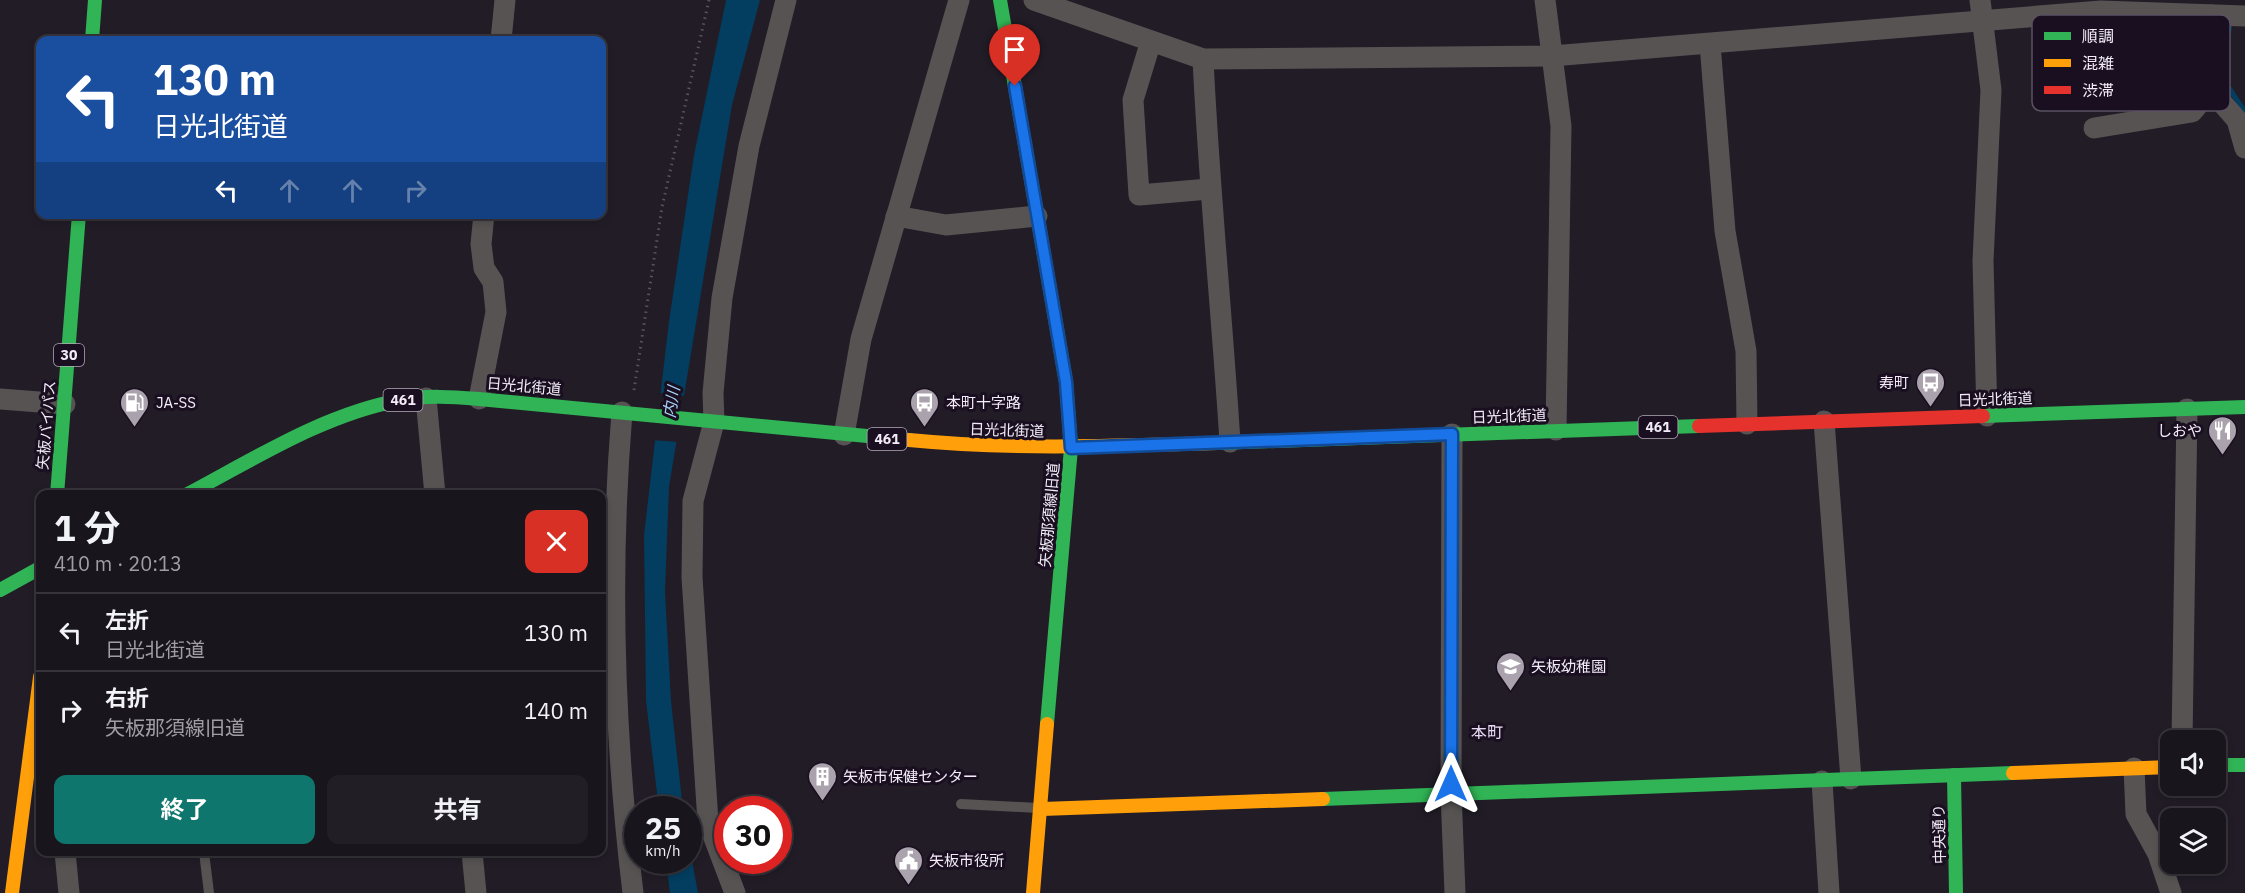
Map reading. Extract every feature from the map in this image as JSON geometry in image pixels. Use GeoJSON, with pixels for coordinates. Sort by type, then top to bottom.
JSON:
{"type":"FeatureCollection","features":[{"type":"Feature","properties":{"kind":"main road"},"geometry":{"type":"LineString","coordinates":[[92,36],[95,0]]}},
{"type":"Feature","properties":{"kind":"main road","name":"矢板那須線旧道"},"geometry":{"type":"LineString","coordinates":[[1000,0],[1066,382],[1071,448],[1033,893]]}},
{"type":"Feature","properties":{"kind":"main road","name":"矢板バイパス"},"geometry":{"type":"LineString","coordinates":[[57,490],[79,219]]}},
{"type":"Feature","properties":{"kind":"main road","name":"日光北街道"},"geometry":{"type":"LineString","coordinates":[[196,490],[354,413],[402,400],[426,398],[479,399],[957,445],[1071,448],[2245,407]]}},
{"type":"Feature","properties":{"kind":"main road"},"geometry":{"type":"LineString","coordinates":[[0,590],[36,570]]}},
{"type":"Feature","properties":{"kind":"main road"},"geometry":{"type":"LineString","coordinates":[[12,893],[33,800],[36,747]]}},
{"type":"Feature","properties":{"kind":"main road"},"geometry":{"type":"LineString","coordinates":[[2226,765],[2245,765]]}},
{"type":"Feature","properties":{"kind":"main road"},"geometry":{"type":"LineString","coordinates":[[1042,808],[2160,767]]}},
{"type":"Feature","properties":{"kind":"main road","name":"中央通り"},"geometry":{"type":"LineString","coordinates":[[1954,775],[1956,893]]}},
{"type":"Feature","properties":{"kind":"street"},"geometry":{"type":"LineString","coordinates":[[501,36],[505,0]]}},
{"type":"Feature","properties":{"kind":"street"},"geometry":{"type":"LineString","coordinates":[[735,893],[708,822],[692,577],[693,501],[709,421],[724,286],[748,146],[786,0]]}},
{"type":"Feature","properties":{"kind":"street"},"geometry":{"type":"LineString","coordinates":[[844,435],[861,339],[958,0]]}},
{"type":"Feature","properties":{"kind":"street"},"geometry":{"type":"LineString","coordinates":[[1034,0],[1203,59],[1552,56],[1984,23],[2032,16]]}},
{"type":"Feature","properties":{"kind":"street"},"geometry":{"type":"LineString","coordinates":[[1545,0],[1560,126],[1556,430]]}},
{"type":"Feature","properties":{"kind":"street"},"geometry":{"type":"LineString","coordinates":[[1980,0],[1991,90],[1983,261],[1987,416]]}},
{"type":"Feature","properties":{"kind":"street"},"geometry":{"type":"LineString","coordinates":[[2040,15],[2104,6],[2211,15]]}},
{"type":"Feature","properties":{"kind":"street"},"geometry":{"type":"LineString","coordinates":[[2230,16],[2245,16]]}},
{"type":"Feature","properties":{"kind":"street"},"geometry":{"type":"LineString","coordinates":[[1151,41],[1133,100],[1139,195],[1209,189]]}},
{"type":"Feature","properties":{"kind":"street"},"geometry":{"type":"LineString","coordinates":[[1710,44],[1725,231],[1746,351],[1747,424]]}},
{"type":"Feature","properties":{"kind":"street"},"geometry":{"type":"LineString","coordinates":[[1203,59],[1209,189],[1221,296],[1230,442]]}},
{"type":"Feature","properties":{"kind":"street"},"geometry":{"type":"LineString","coordinates":[[2094,128],[2193,111]]}},
{"type":"Feature","properties":{"kind":"street"},"geometry":{"type":"LineString","coordinates":[[2229,111],[2237,120],[2245,148]]}},
{"type":"Feature","properties":{"kind":"street"},"geometry":{"type":"LineString","coordinates":[[896,216],[946,225],[1037,216]]}},
{"type":"Feature","properties":{"kind":"street"},"geometry":{"type":"LineString","coordinates":[[479,399],[496,312],[493,282],[484,268],[482,244],[484,219]]}},
{"type":"Feature","properties":{"kind":"street"},"geometry":{"type":"LineString","coordinates":[[426,398],[435,490]]}},
{"type":"Feature","properties":{"kind":"street"},"geometry":{"type":"LineString","coordinates":[[0,399],[65,404]]}},
{"type":"Feature","properties":{"kind":"street"},"geometry":{"type":"LineString","coordinates":[[2182,730],[2187,409]]}},
{"type":"Feature","properties":{"kind":"street"},"geometry":{"type":"LineString","coordinates":[[631,413],[615,584],[625,830],[633,893]]}},
{"type":"Feature","properties":{"kind":"street"},"geometry":{"type":"LineString","coordinates":[[1824,421],[1851,779]]}},
{"type":"Feature","properties":{"kind":"street"},"geometry":{"type":"LineString","coordinates":[[1452,434],[1451,793],[1455,893]]}},
{"type":"Feature","properties":{"kind":"street"},"geometry":{"type":"LineString","coordinates":[[2134,768],[2136,814],[2158,854],[2171,893]]}},
{"type":"Feature","properties":{"kind":"street"},"geometry":{"type":"LineString","coordinates":[[1822,781],[1829,893]]}},
{"type":"Feature","properties":{"kind":"street"},"geometry":{"type":"LineString","coordinates":[[65,856],[69,893]]}},
{"type":"Feature","properties":{"kind":"street"},"geometry":{"type":"LineString","coordinates":[[472,856],[476,893]]}},
{"type":"Feature","properties":{"kind":"lane"},"geometry":{"type":"LineString","coordinates":[[961,804],[1042,808]]}},
{"type":"Feature","properties":{"kind":"lane"},"geometry":{"type":"LineString","coordinates":[[204,856],[209,893]]}},
{"type":"Feature","properties":{"kind":"path"},"geometry":{"type":"LineString","coordinates":[[631,413],[662,207],[710,0]]}},
{"type":"Feature","properties":{"kind":"water","name":"内川"},"geometry":{"type":"Polygon","coordinates":[[[726,0],[760,0],[732,105],[669,487],[665,592],[671,701],[681,796],[657,796],[646,701],[644,535],[669,321],[694,155],[726,0]]]}},
{"type":"Feature","properties":{"kind":"water"},"geometry":{"type":"Polygon","coordinates":[[[668,874],[695,874],[698,893],[670,893],[668,874]]]}},
{"type":"Feature","properties":{"kind":"pier"},"geometry":{"type":"Polygon","coordinates":[[[658,393],[686,396],[679,442],[652,440],[658,393]]]}},
{"type":"Feature","properties":{"kind":"waterway"},"geometry":{"type":"LineString","coordinates":[[2230,25],[2231,19]]}},
{"type":"Feature","properties":{"kind":"waterway"},"geometry":{"type":"LineString","coordinates":[[2230,90],[2245,112]]}},
{"type":"Feature","properties":{"kind":"traffic: fast"},"geometry":{"type":"LineString","coordinates":[[92,36],[95,0]]}},
{"type":"Feature","properties":{"kind":"traffic: fast"},"geometry":{"type":"LineString","coordinates":[[1000,0],[1066,382],[1071,448],[1047,724]]}},
{"type":"Feature","properties":{"kind":"traffic: fast"},"geometry":{"type":"LineString","coordinates":[[57,490],[79,219]]}},
{"type":"Feature","properties":{"kind":"traffic: fast"},"geometry":{"type":"LineString","coordinates":[[195,490],[317,427],[372,407],[420,397],[479,399],[909,440]]}},
{"type":"Feature","properties":{"kind":"traffic: fast"},"geometry":{"type":"LineString","coordinates":[[1983,416],[2245,407]]}},
{"type":"Feature","properties":{"kind":"traffic: fast"},"geometry":{"type":"LineString","coordinates":[[1218,443],[1699,426]]}},
{"type":"Feature","properties":{"kind":"traffic: fast"},"geometry":{"type":"LineString","coordinates":[[0,590],[36,570]]}},
{"type":"Feature","properties":{"kind":"traffic: fast"},"geometry":{"type":"LineString","coordinates":[[2226,765],[2245,765]]}},
{"type":"Feature","properties":{"kind":"traffic: fast"},"geometry":{"type":"LineString","coordinates":[[1323,799],[2013,773]]}},
{"type":"Feature","properties":{"kind":"traffic: fast"},"geometry":{"type":"LineString","coordinates":[[1954,775],[1956,893]]}},
{"type":"Feature","properties":{"kind":"traffic: slow"},"geometry":{"type":"LineString","coordinates":[[909,440],[1025,446],[1218,443]]}},
{"type":"Feature","properties":{"kind":"traffic: slow"},"geometry":{"type":"LineString","coordinates":[[12,893],[36,708]]}},
{"type":"Feature","properties":{"kind":"traffic: slow"},"geometry":{"type":"LineString","coordinates":[[1033,893],[1047,724]]}},
{"type":"Feature","properties":{"kind":"traffic: slow"},"geometry":{"type":"LineString","coordinates":[[2013,773],[2160,767]]}},
{"type":"Feature","properties":{"kind":"traffic: slow"},"geometry":{"type":"LineString","coordinates":[[1042,809],[1323,799]]}},
{"type":"Feature","properties":{"kind":"traffic: jam"},"geometry":{"type":"LineString","coordinates":[[1699,426],[1983,416]]}},
{"type":"Feature","properties":{"kind":"place","name":"寿町"},"geometry":{"type":"Point","coordinates":[1930,408]}},
{"type":"Feature","properties":{"kind":"place","name":"JA-SS"},"geometry":{"type":"Point","coordinates":[135,428]}},
{"type":"Feature","properties":{"kind":"place","name":"本町十字路"},"geometry":{"type":"Point","coordinates":[925,428]}},
{"type":"Feature","properties":{"kind":"place","name":"しおや"},"geometry":{"type":"Point","coordinates":[2223,456]}},
{"type":"Feature","properties":{"kind":"place","name":"矢板幼稚園"},"geometry":{"type":"Point","coordinates":[1510,692]}},
{"type":"Feature","properties":{"kind":"place","name":"矢板市保健センター"},"geometry":{"type":"Point","coordinates":[822,802]}},
{"type":"Feature","properties":{"kind":"place","name":"矢板市役所"},"geometry":{"type":"Point","coordinates":[908,886]}},
{"type":"Feature","properties":{"kind":"district","name":"本町"},"geometry":{"type":"Point","coordinates":[1487,732]}},
{"type":"Feature","properties":{"kind":"route"},"geometry":{"type":"LineString","coordinates":[[1015,86],[1066,382],[1071,448],[1452,434],[1451,784]]}}]}
